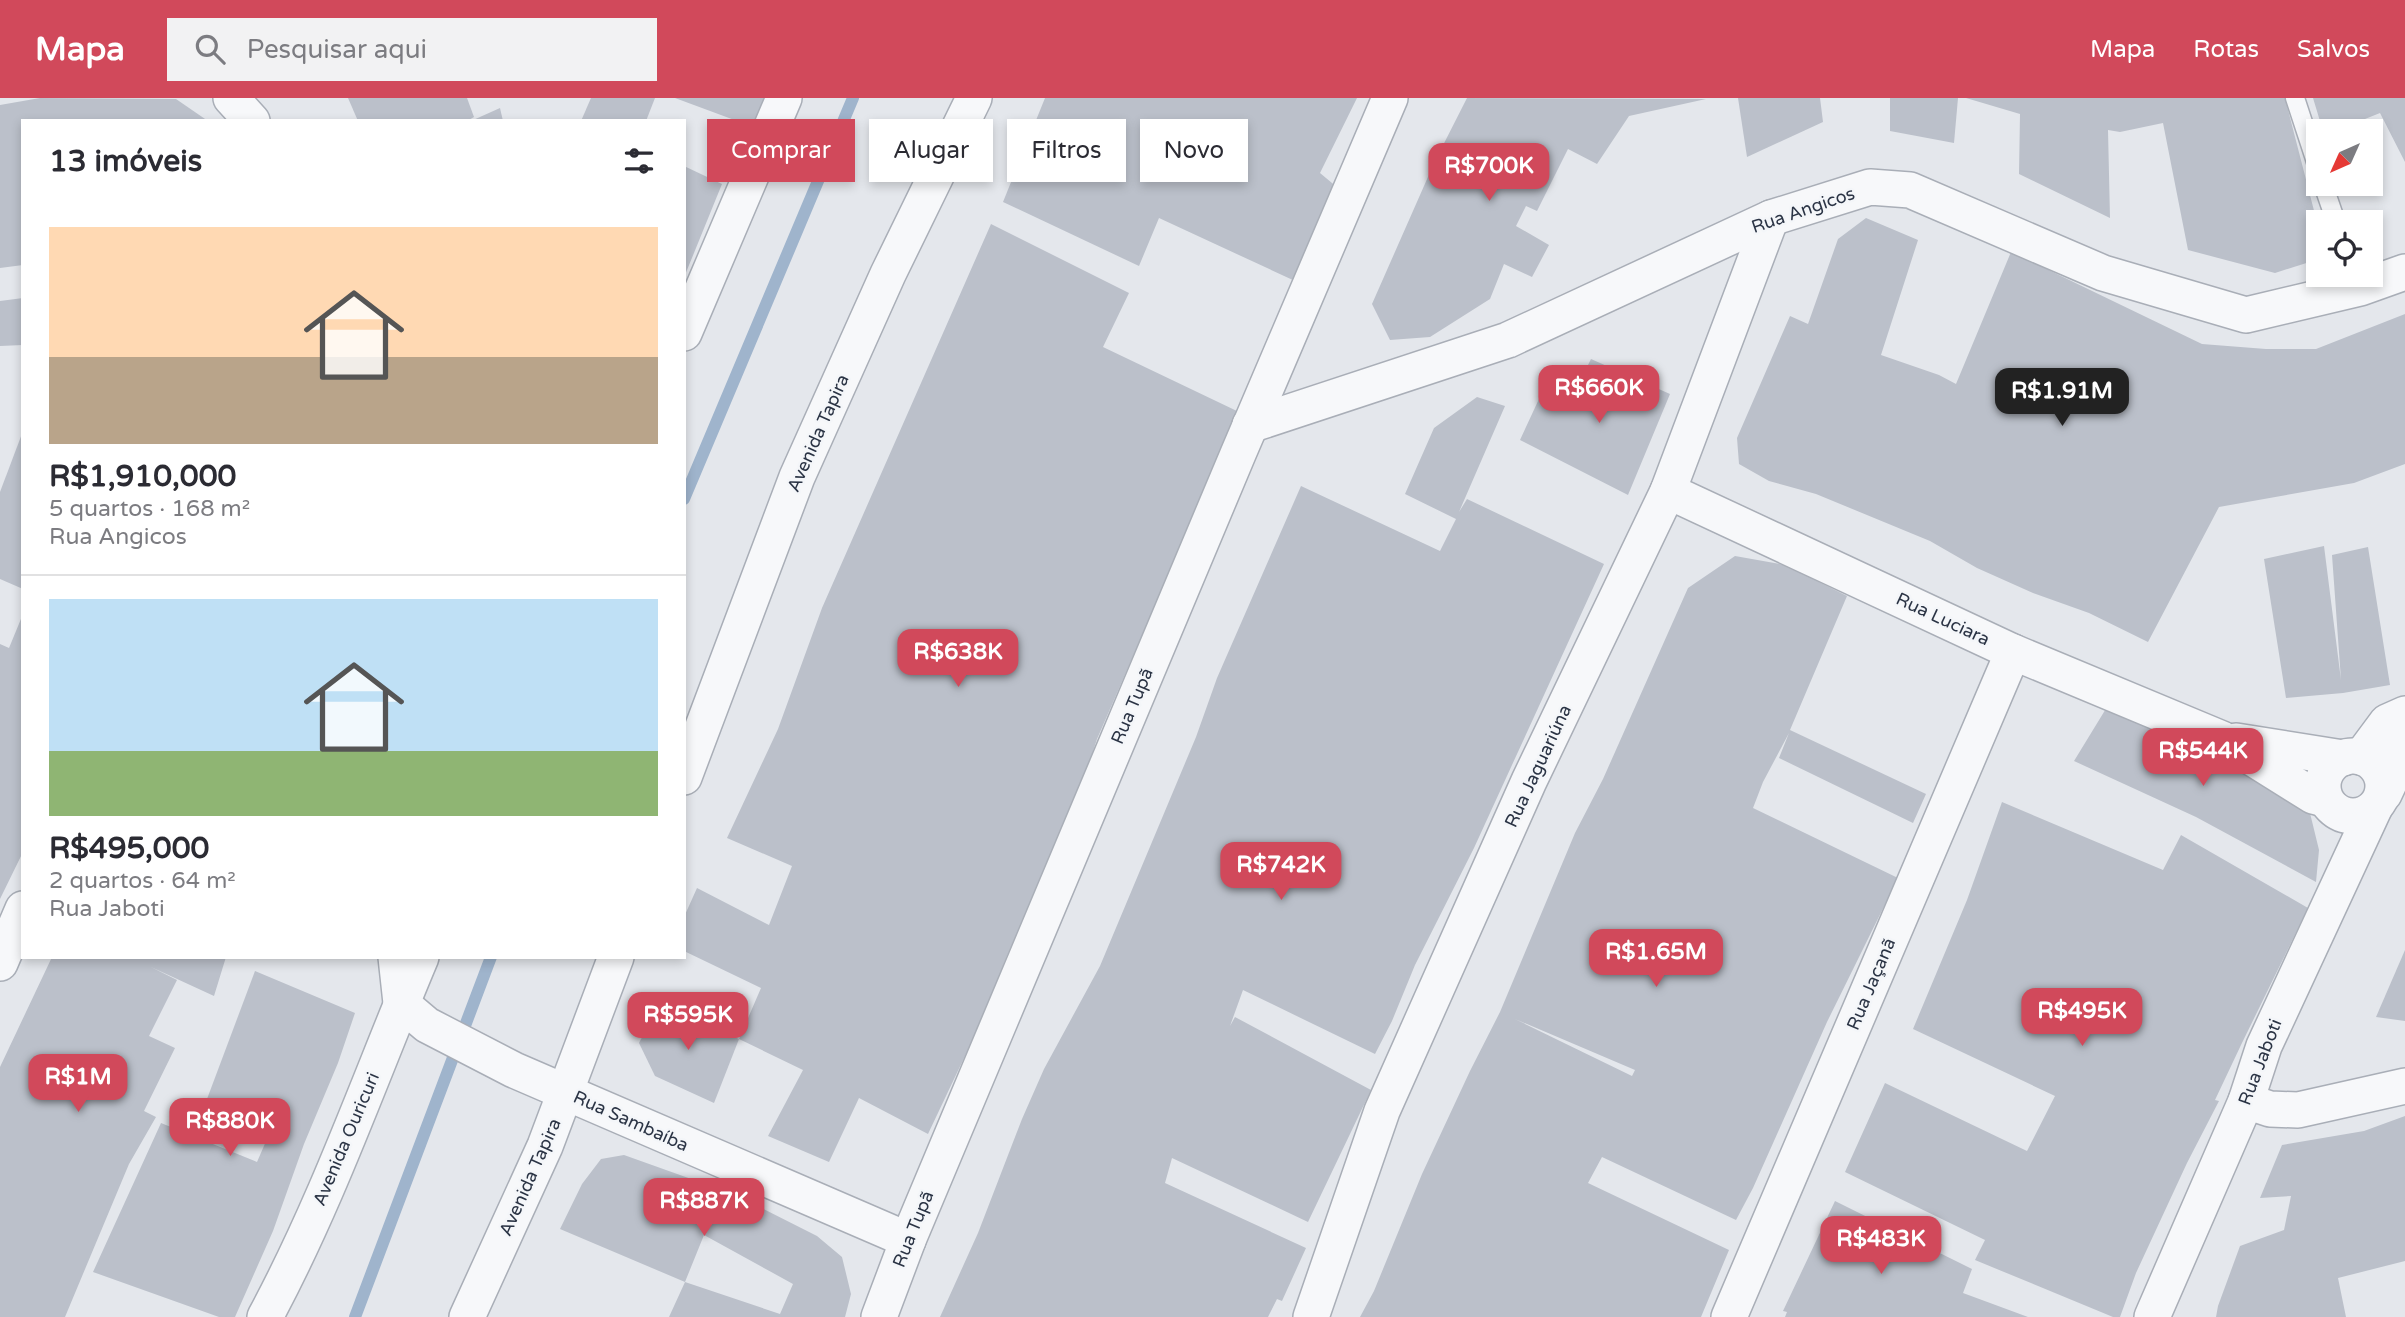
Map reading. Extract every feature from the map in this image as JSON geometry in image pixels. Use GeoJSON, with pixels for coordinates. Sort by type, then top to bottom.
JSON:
{"type":"FeatureCollection","features":[{"type":"Feature","properties":{"kind":"street"},"geometry":{"type":"LineString","coordinates":[[231,98],[250,119]]}},
{"type":"Feature","properties":{"kind":"street"},"geometry":{"type":"LineString","coordinates":[[686,328],[784,98]]}},
{"type":"Feature","properties":{"kind":"street","name":"Avenida Tapira"},"geometry":{"type":"LineString","coordinates":[[686,772],[797,477],[888,274],[974,98]]}},
{"type":"Feature","properties":{"kind":"street","name":"Rua Tupã"},"geometry":{"type":"LineString","coordinates":[[879,1317],[908,1240],[1390,98]]}},
{"type":"Feature","properties":{"kind":"street","name":"Rua Angicos"},"geometry":{"type":"LineString","coordinates":[[1250,425],[1508,340],[1771,218],[1870,187],[1910,190],[2103,273],[2246,315],[2341,287]]}},
{"type":"Feature","properties":{"kind":"street","name":"Rua Jaguariúna"},"geometry":{"type":"LineString","coordinates":[[1311,1317],[1382,1111],[1530,781],[1668,491],[1771,218]]}},
{"type":"Feature","properties":{"kind":"street","name":"Rua Angicos"},"geometry":{"type":"LineString","coordinates":[[2383,277],[2405,272]]}},
{"type":"Feature","properties":{"kind":"street","name":"Rua Luciara"},"geometry":{"type":"LineString","coordinates":[[1668,491],[2013,652],[2222,739],[2312,796],[2328,803]]}},
{"type":"Feature","properties":{"kind":"street","name":"Rua Jaçanã"},"geometry":{"type":"LineString","coordinates":[[1729,1317],[2013,652]]}},
{"type":"Feature","properties":{"kind":"street"},"geometry":{"type":"LineString","coordinates":[[2335,889],[2328,803],[2323,789],[2327,770],[2334,762],[2352,757],[2387,722],[2405,714]]}},
{"type":"Feature","properties":{"kind":"street","name":"Rua Luciara"},"geometry":{"type":"LineString","coordinates":[[2222,739],[2352,757]]}},
{"type":"Feature","properties":{"kind":"street","name":"Rua Jaboti"},"geometry":{"type":"LineString","coordinates":[[2152,1317],[2246,1101],[2264,1046],[2335,889],[2405,749]]}},
{"type":"Feature","properties":{"kind":"street"},"geometry":{"type":"LineString","coordinates":[[2328,803],[2347,817],[2366,814],[2379,802],[2382,775],[2377,767],[2352,757]]}},
{"type":"Feature","properties":{"kind":"street"},"geometry":{"type":"LineString","coordinates":[[0,964],[21,914]]}},
{"type":"Feature","properties":{"kind":"street"},"geometry":{"type":"LineString","coordinates":[[396,959],[401,1003]]}},
{"type":"Feature","properties":{"kind":"street","name":"Avenida Ouricuri"},"geometry":{"type":"LineString","coordinates":[[265,1317],[292,1267],[368,1092],[420,959]]}},
{"type":"Feature","properties":{"kind":"street","name":"Avenida Tapira"},"geometry":{"type":"LineString","coordinates":[[467,1317],[545,1146],[615,959]]}},
{"type":"Feature","properties":{"kind":"street","name":"Rua Sambaíba"},"geometry":{"type":"LineString","coordinates":[[401,1003],[427,1026],[514,1070],[908,1240]]}},
{"type":"Feature","properties":{"kind":"street"},"geometry":{"type":"LineString","coordinates":[[2246,1101],[2270,1109],[2298,1110],[2405,1086]]}},
{"type":"Feature","properties":{"kind":"lane"},"geometry":{"type":"LineString","coordinates":[[2295,98],[2306,131]]}},
{"type":"Feature","properties":{"kind":"building"},"geometry":{"type":"Polygon","coordinates":[[[40,98],[176,99],[205,119],[21,119],[21,265],[0,268],[0,105],[40,98]]]}},
{"type":"Feature","properties":{"kind":"building"},"geometry":{"type":"Polygon","coordinates":[[[348,98],[467,98],[474,117],[470,119],[357,119],[348,98]]]}},
{"type":"Feature","properties":{"kind":"building"},"geometry":{"type":"Polygon","coordinates":[[[591,98],[655,98],[647,119],[582,119],[591,98]]]}},
{"type":"Feature","properties":{"kind":"building"},"geometry":{"type":"Polygon","coordinates":[[[675,98],[764,98],[758,119],[732,119],[675,98]]]}},
{"type":"Feature","properties":{"kind":"building"},"geometry":{"type":"Polygon","coordinates":[[[1045,98],[1357,98],[1320,173],[1338,188],[1295,281],[1159,218],[1139,266],[1003,202],[1011,182],[1126,182],[1126,119],[1037,119],[1045,98]]]}},
{"type":"Feature","properties":{"kind":"building"},"geometry":{"type":"Polygon","coordinates":[[[1467,98],[1706,99],[1629,116],[1597,164],[1568,149],[1537,211],[1526,206],[1516,226],[1549,245],[1532,277],[1504,264],[1490,299],[1430,337],[1390,340],[1372,304],[1435,161],[1467,98]]]}},
{"type":"Feature","properties":{"kind":"building"},"geometry":{"type":"Polygon","coordinates":[[[1738,98],[1820,98],[1823,122],[1747,157],[1738,98]]]}},
{"type":"Feature","properties":{"kind":"building"},"geometry":{"type":"Polygon","coordinates":[[[1890,98],[1958,98],[1954,143],[1890,131],[1890,98]]]}},
{"type":"Feature","properties":{"kind":"building"},"geometry":{"type":"Polygon","coordinates":[[[1966,98],[2285,98],[2306,180],[2306,196],[2310,196],[2314,210],[2306,210],[2306,263],[2275,273],[2188,250],[2163,123],[2120,132],[2108,130],[2110,218],[2019,174],[2020,114],[1966,98]]]}},
{"type":"Feature","properties":{"kind":"building"},"geometry":{"type":"Polygon","coordinates":[[[2313,98],[2405,98],[2405,162],[2380,113],[2365,119],[2319,119],[2313,98]]]}},
{"type":"Feature","properties":{"kind":"building"},"geometry":{"type":"Polygon","coordinates":[[[500,108],[503,119],[475,119],[500,108]]]}},
{"type":"Feature","properties":{"kind":"building"},"geometry":{"type":"Polygon","coordinates":[[[686,167],[707,177],[707,182],[722,184],[686,273],[686,167]]]}},
{"type":"Feature","properties":{"kind":"building"},"geometry":{"type":"Polygon","coordinates":[[[1866,218],[1918,240],[1881,355],[1939,375],[1956,384],[2011,252],[2202,344],[2266,349],[2316,349],[2405,314],[2405,464],[2354,483],[2219,507],[2148,642],[2089,613],[2033,593],[1977,568],[1930,541],[1816,494],[1769,481],[1739,464],[1737,438],[1790,316],[1808,324],[1838,239],[1866,218]]]}},
{"type":"Feature","properties":{"kind":"building"},"geometry":{"type":"Polygon","coordinates":[[[991,224],[1129,293],[1103,347],[1239,412],[1097,739],[1080,791],[1007,956],[982,1020],[928,1134],[859,1098],[829,1162],[768,1136],[803,1070],[739,1039],[761,988],[686,952],[686,913],[697,888],[769,925],[792,866],[727,838],[778,729],[822,608],[991,224]]]}},
{"type":"Feature","properties":{"kind":"building"},"geometry":{"type":"Polygon","coordinates":[[[21,298],[21,345],[0,346],[0,301],[21,298]]]}},
{"type":"Feature","properties":{"kind":"building"},"geometry":{"type":"Polygon","coordinates":[[[1591,359],[1670,394],[1628,495],[1520,440],[1545,386],[1571,399],[1591,359]]]}},
{"type":"Feature","properties":{"kind":"building"},"geometry":{"type":"Polygon","coordinates":[[[1477,397],[1505,406],[1459,512],[1467,499],[1604,564],[1474,848],[1415,965],[1375,1054],[1243,990],[1230,1026],[1235,1017],[1371,1090],[1308,1222],[1172,1158],[1165,1183],[1306,1248],[1282,1301],[1277,1299],[1268,1317],[940,1317],[978,1233],[1044,1069],[1100,966],[1196,737],[1217,678],[1301,486],[1440,551],[1456,519],[1405,494],[1434,428],[1477,397]]]}},
{"type":"Feature","properties":{"kind":"building"},"geometry":{"type":"Polygon","coordinates":[[[21,436],[21,588],[0,579],[0,492],[21,436]]]}},
{"type":"Feature","properties":{"kind":"building"},"geometry":{"type":"Polygon","coordinates":[[[2324,546],[2341,680],[2332,555],[2368,547],[2390,685],[2343,693],[2286,698],[2264,559],[2324,546]]]}},
{"type":"Feature","properties":{"kind":"building"},"geometry":{"type":"Polygon","coordinates":[[[1735,556],[1785,565],[1847,596],[1790,730],[1926,794],[1913,823],[1779,758],[1789,733],[1763,782],[1753,808],[1898,878],[1827,1022],[1736,1220],[1602,1157],[1588,1183],[1729,1250],[1701,1317],[1360,1317],[1374,1291],[1422,1174],[1500,1012],[1575,833],[1603,779],[1688,588],[1735,556]],[[1515,1019],[1632,1076],[1635,1070],[1515,1019]]]}},
{"type":"Feature","properties":{"kind":"building"},"geometry":{"type":"Polygon","coordinates":[[[21,619],[21,856],[0,899],[0,644],[9,648],[21,619]]]}},
{"type":"Feature","properties":{"kind":"building"},"geometry":{"type":"Polygon","coordinates":[[[2107,707],[2222,756],[2310,813],[2319,850],[2316,882],[2196,817],[2074,761],[2107,707]]]}},
{"type":"Feature","properties":{"kind":"building"},"geometry":{"type":"Polygon","coordinates":[[[2002,802],[2163,870],[2181,835],[2308,908],[2215,1100],[2219,1101],[2136,1273],[2120,1317],[2113,1317],[1975,1260],[1985,1240],[1845,1172],[1885,1083],[2027,1151],[2055,1096],[1913,1029],[1967,900],[2002,802]]]}},
{"type":"Feature","properties":{"kind":"building"},"geometry":{"type":"Polygon","coordinates":[[[2405,950],[2405,1021],[2376,1017],[2405,950]]]}},
{"type":"Feature","properties":{"kind":"building"},"geometry":{"type":"Polygon","coordinates":[[[51,959],[225,959],[214,996],[151,967],[177,980],[149,1036],[175,1048],[144,1111],[156,1117],[129,1164],[65,1317],[0,1317],[0,1067],[51,959]]]}},
{"type":"Feature","properties":{"kind":"building"},"geometry":{"type":"Polygon","coordinates":[[[255,971],[355,1013],[273,1231],[235,1317],[219,1317],[93,1272],[161,1123],[257,1162],[270,1132],[204,1107],[255,971]]]}},
{"type":"Feature","properties":{"kind":"building"},"geometry":{"type":"Polygon","coordinates":[[[661,1001],[739,1039],[714,1103],[655,1076],[639,1043],[661,1001]]]}},
{"type":"Feature","properties":{"kind":"building"},"geometry":{"type":"Polygon","coordinates":[[[2405,1116],[2405,1261],[2338,1278],[2346,1317],[2216,1317],[2240,1246],[2284,1230],[2291,1196],[2260,1198],[2282,1145],[2364,1131],[2405,1116]]]}},
{"type":"Feature","properties":{"kind":"building"},"geometry":{"type":"Polygon","coordinates":[[[624,1155],[736,1195],[817,1236],[842,1257],[851,1294],[845,1317],[669,1317],[685,1282],[560,1229],[582,1184],[601,1159],[624,1155]],[[704,1235],[685,1282],[780,1314],[793,1284],[704,1235]]]}},
{"type":"Feature","properties":{"kind":"building"},"geometry":{"type":"Polygon","coordinates":[[[1835,1201],[1972,1269],[1963,1293],[2028,1317],[1785,1317],[1787,1312],[1783,1311],[1835,1201]]]}},
{"type":"Feature","properties":{"kind":"waterway"},"geometry":{"type":"LineString","coordinates":[[686,494],[853,98]]}},
{"type":"Feature","properties":{"kind":"waterway"},"geometry":{"type":"LineString","coordinates":[[355,1317],[490,959]]}}]}
